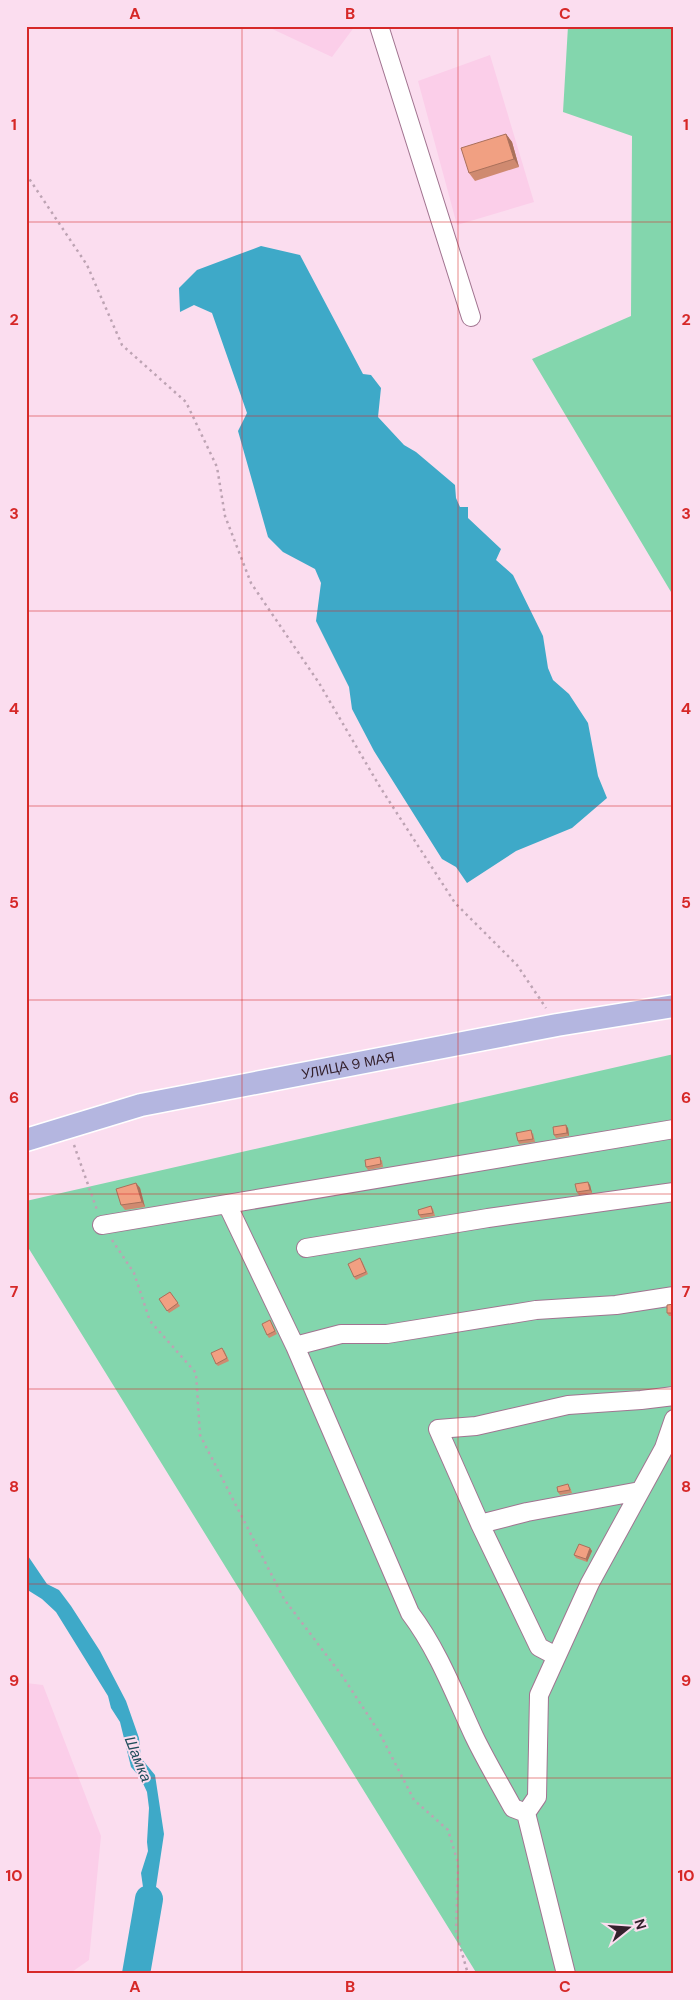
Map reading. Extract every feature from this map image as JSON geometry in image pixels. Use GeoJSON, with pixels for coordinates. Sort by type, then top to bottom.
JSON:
{"type":"FeatureCollection","features":[{"type":"Feature","properties":{"kind":"main road","name":"УЛИЦА 9 МАЯ"},"geometry":{"type":"LineString","coordinates":[[26,1140],[141,1104],[557,1025],[674,1006]]}},
{"type":"Feature","properties":{"kind":"lane"},"geometry":{"type":"LineString","coordinates":[[379,26],[471,317]]}},
{"type":"Feature","properties":{"kind":"lane"},"geometry":{"type":"LineString","coordinates":[[102,1225],[674,1129]]}},
{"type":"Feature","properties":{"kind":"lane"},"geometry":{"type":"LineString","coordinates":[[306,1248],[488,1218],[674,1192]]}},
{"type":"Feature","properties":{"kind":"lane"},"geometry":{"type":"LineString","coordinates":[[227,1204],[295,1346],[410,1613],[420,1626],[455,1693],[475,1738],[513,1808],[526,1813]]}},
{"type":"Feature","properties":{"kind":"lane"},"geometry":{"type":"LineString","coordinates":[[295,1346],[341,1334],[387,1334],[536,1310],[616,1305],[674,1296]]}},
{"type":"Feature","properties":{"kind":"lane"},"geometry":{"type":"LineString","coordinates":[[556,1656],[539,1647],[480,1524],[438,1429],[476,1426],[568,1405],[674,1396]]}},
{"type":"Feature","properties":{"kind":"lane"},"geometry":{"type":"LineString","coordinates":[[566,1974],[526,1813],[537,1797],[539,1696],[590,1583],[664,1448],[674,1419]]}},
{"type":"Feature","properties":{"kind":"lane"},"geometry":{"type":"LineString","coordinates":[[480,1524],[527,1512],[640,1491]]}},
{"type":"Feature","properties":{"kind":"path"},"geometry":{"type":"LineString","coordinates":[[26,174],[88,265],[122,345],[186,402],[217,467],[225,516],[251,583],[319,683],[380,787],[456,903],[517,964],[557,1025]]}},
{"type":"Feature","properties":{"kind":"path"},"geometry":{"type":"LineString","coordinates":[[67,1127],[102,1225],[134,1273],[150,1321],[196,1373],[200,1435],[284,1599],[343,1677],[379,1732],[414,1800],[448,1830],[458,1862],[456,1932],[468,1974]]}},
{"type":"Feature","properties":{"kind":"shaded area"},"geometry":{"type":"Polygon","coordinates":[[[266,26],[355,26],[332,57],[266,26]]]}},
{"type":"Feature","properties":{"kind":"shaded area"},"geometry":{"type":"Polygon","coordinates":[[[490,55],[534,202],[457,225],[418,81],[490,55]]]}},
{"type":"Feature","properties":{"kind":"shaded area"},"geometry":{"type":"Polygon","coordinates":[[[26,1683],[43,1685],[101,1836],[89,1960],[69,1974],[26,1974],[26,1683]]]}},
{"type":"Feature","properties":{"kind":"green space"},"geometry":{"type":"Polygon","coordinates":[[[568,26],[674,26],[674,597],[532,359],[631,316],[632,136],[563,112],[568,26]]]}},
{"type":"Feature","properties":{"kind":"green space"},"geometry":{"type":"Polygon","coordinates":[[[674,1054],[674,1974],[477,1974],[26,1244],[26,1201],[674,1054]]]}},
{"type":"Feature","properties":{"kind":"water"},"geometry":{"type":"Polygon","coordinates":[[[261,246],[300,255],[363,374],[371,375],[381,388],[378,417],[404,445],[416,452],[455,485],[456,498],[460,507],[468,507],[468,518],[501,549],[496,560],[513,575],[543,636],[548,668],[553,680],[569,694],[588,723],[598,776],[607,798],[572,828],[516,851],[467,883],[456,867],[442,859],[374,751],[352,709],[349,687],[316,621],[321,583],[315,569],[283,552],[268,537],[238,431],[247,413],[212,313],[194,305],[180,312],[179,288],[197,270],[261,246]]]}},
{"type":"Feature","properties":{"kind":"water"},"geometry":{"type":"Polygon","coordinates":[[[26,1553],[47,1584],[59,1590],[100,1651],[126,1701],[139,1738],[141,1758],[155,1775],[164,1834],[156,1887],[156,1908],[150,1923],[147,1939],[139,1934],[137,1921],[143,1887],[141,1873],[148,1851],[149,1808],[147,1792],[140,1777],[131,1767],[120,1722],[111,1708],[108,1696],[56,1612],[42,1599],[26,1589],[26,1553]]]}},
{"type":"Feature","properties":{"kind":"building"},"geometry":{"type":"Polygon","coordinates":[[[506,134],[514,159],[469,173],[461,148],[506,134]]]}},
{"type":"Feature","properties":{"kind":"building"},"geometry":{"type":"Polygon","coordinates":[[[566,1125],[567,1133],[554,1135],[553,1127],[566,1125]]]}},
{"type":"Feature","properties":{"kind":"building"},"geometry":{"type":"Polygon","coordinates":[[[531,1130],[533,1139],[518,1141],[516,1133],[531,1130]]]}},
{"type":"Feature","properties":{"kind":"building"},"geometry":{"type":"Polygon","coordinates":[[[380,1157],[381,1164],[366,1167],[365,1160],[380,1157]]]}},
{"type":"Feature","properties":{"kind":"building"},"geometry":{"type":"Polygon","coordinates":[[[588,1182],[590,1190],[577,1192],[575,1184],[588,1182]]]}},
{"type":"Feature","properties":{"kind":"building"},"geometry":{"type":"Polygon","coordinates":[[[136,1183],[142,1202],[121,1205],[116,1189],[136,1183]]]}},
{"type":"Feature","properties":{"kind":"building"},"geometry":{"type":"Polygon","coordinates":[[[431,1206],[433,1213],[419,1215],[418,1210],[431,1206]]]}},
{"type":"Feature","properties":{"kind":"building"},"geometry":{"type":"Polygon","coordinates":[[[360,1258],[366,1272],[354,1277],[348,1264],[360,1258]]]}},
{"type":"Feature","properties":{"kind":"building"},"geometry":{"type":"Polygon","coordinates":[[[170,1292],[178,1303],[167,1311],[159,1299],[170,1292]]]}},
{"type":"Feature","properties":{"kind":"building"},"geometry":{"type":"Polygon","coordinates":[[[674,1304],[674,1313],[667,1313],[667,1305],[674,1304]]]}},
{"type":"Feature","properties":{"kind":"building"},"geometry":{"type":"Polygon","coordinates":[[[270,1320],[275,1331],[267,1335],[262,1324],[270,1320]]]}},
{"type":"Feature","properties":{"kind":"building"},"geometry":{"type":"Polygon","coordinates":[[[222,1348],[227,1358],[216,1364],[211,1353],[222,1348]]]}},
{"type":"Feature","properties":{"kind":"building"},"geometry":{"type":"Polygon","coordinates":[[[568,1484],[570,1490],[558,1492],[557,1487],[568,1484]]]}},
{"type":"Feature","properties":{"kind":"building"},"geometry":{"type":"Polygon","coordinates":[[[579,1544],[590,1548],[586,1559],[574,1555],[579,1544]]]}},
{"type":"Feature","properties":{"kind":"waterway","name":"Шамка"},"geometry":{"type":"LineString","coordinates":[[136,1974],[149,1899]]}}]}
